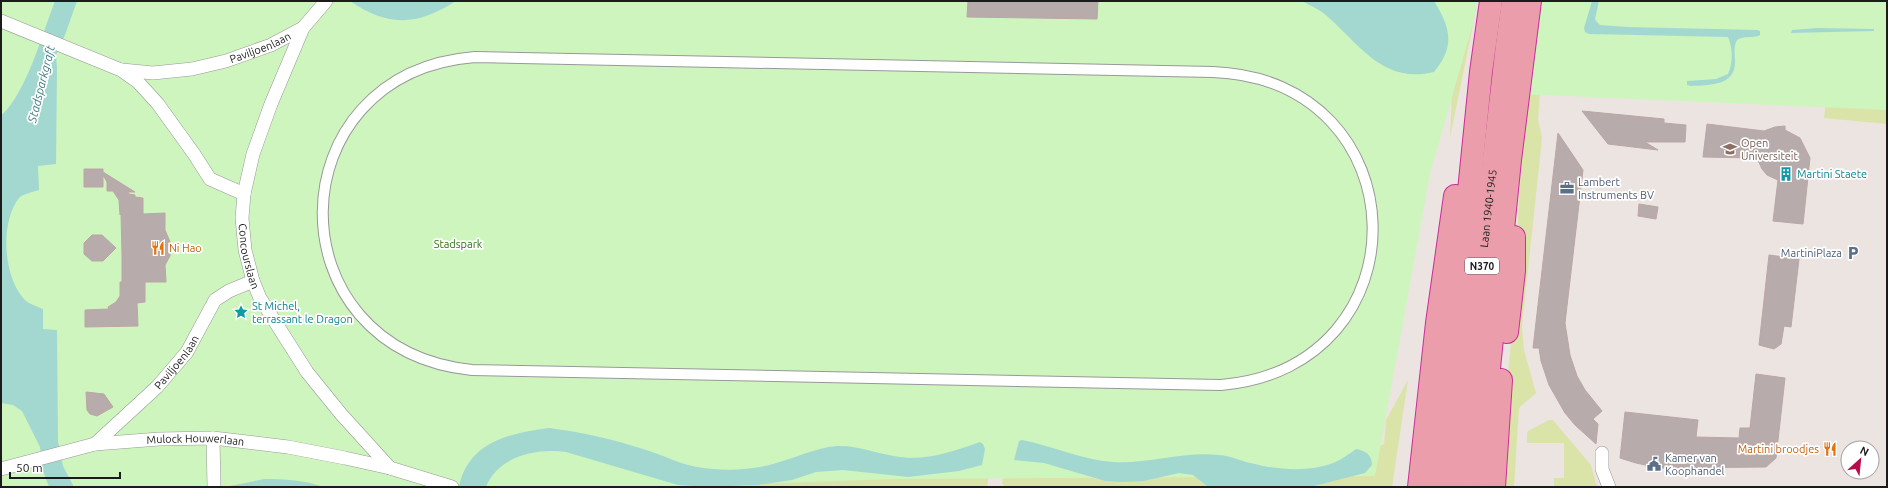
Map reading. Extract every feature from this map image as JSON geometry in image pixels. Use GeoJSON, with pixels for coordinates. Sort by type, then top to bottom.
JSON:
{"type":"FeatureCollection","features":[{"type":"Feature","properties":{"kind":"highway","name":"Laan 1940-1945"},"geometry":{"type":"LineString","coordinates":[[1439,487],[1481,72],[1491,1]]}},
{"type":"Feature","properties":{"kind":"highway","name":"Laan 1940-1945"},"geometry":{"type":"LineString","coordinates":[[1460,487],[1479,288],[1513,1]]}},
{"type":"Feature","properties":{"kind":"highway","name":"N370"},"geometry":{"type":"LineString","coordinates":[[1477,487],[1510,160],[1530,1]]}},
{"type":"Feature","properties":{"kind":"highway","name":"N370"},"geometry":{"type":"LineString","coordinates":[[1420,487],[1437,323],[1449,233],[1459,172],[1481,72]]}},
{"type":"Feature","properties":{"kind":"highway","name":"N370"},"geometry":{"type":"LineString","coordinates":[[1494,487],[1502,370],[1514,271],[1510,160]]}},
{"type":"Feature","properties":{"kind":"street","name":"Concourslaan"},"geometry":{"type":"LineString","coordinates":[[326,1],[303,28],[271,104],[253,154],[244,194],[242,218],[245,250],[253,281],[264,304],[307,372],[341,414],[390,468]]}},
{"type":"Feature","properties":{"kind":"street","name":"Paviljoenlaan"},"geometry":{"type":"LineString","coordinates":[[1,22],[35,34],[121,70],[138,82],[158,104],[210,179],[244,194]]}},
{"type":"Feature","properties":{"kind":"street","name":"Paviljoenlaan"},"geometry":{"type":"LineString","coordinates":[[121,70],[154,73],[226,62],[272,45],[303,28]]}},
{"type":"Feature","properties":{"kind":"street"},"geometry":{"type":"LineString","coordinates":[[475,57],[1205,72],[1250,75],[1285,88],[1317,108],[1330,121],[1342,135],[1356,156],[1367,185],[1371,204],[1373,222],[1370,258],[1360,292],[1342,322],[1318,348],[1289,368],[1273,375],[1239,384],[1216,385],[472,370],[437,365],[420,359],[389,342],[366,322],[351,304],[334,273],[328,257],[322,222],[324,186],[331,163],[342,136],[364,107],[377,95],[406,75],[439,62],[457,58],[475,57]]}},
{"type":"Feature","properties":{"kind":"street","name":"Paviljoenlaan"},"geometry":{"type":"LineString","coordinates":[[95,444],[157,387],[187,352],[215,300],[229,291],[253,281]]}},
{"type":"Feature","properties":{"kind":"street","name":"Mulock Houwerlaan"},"geometry":{"type":"LineString","coordinates":[[1,469],[95,444],[151,439],[214,438],[288,447],[390,468]]}},
{"type":"Feature","properties":{"kind":"street"},"geometry":{"type":"LineString","coordinates":[[214,438],[214,487]]}},
{"type":"Feature","properties":{"kind":"street"},"geometry":{"type":"LineString","coordinates":[[1602,453],[1602,469],[1609,487]]}},
{"type":"Feature","properties":{"kind":"street"},"geometry":{"type":"LineString","coordinates":[[390,468],[452,487]]}},
{"type":"Feature","properties":{"kind":"green space","name":"Stadspark"},"geometry":{"type":"Polygon","coordinates":[[[1,1],[1477,1],[1474,20],[1430,174],[1375,476],[895,479],[658,487],[1,487],[1,1]]]}},
{"type":"Feature","properties":{"kind":"green space"},"geometry":{"type":"Polygon","coordinates":[[[1477,1],[1474,20],[1450,138],[1454,43],[1477,1]]]}},
{"type":"Feature","properties":{"kind":"green space"},"geometry":{"type":"Polygon","coordinates":[[[1534,1],[1887,1],[1887,110],[1519,94],[1534,1]]]}},
{"type":"Feature","properties":{"kind":"green space"},"geometry":{"type":"Polygon","coordinates":[[[1541,1],[1541,81],[1538,120],[1542,137],[1522,326],[1524,350],[1536,393],[1519,408],[1514,487],[1497,487],[1515,302],[1518,211],[1523,144],[1541,1]]]}},
{"type":"Feature","properties":{"kind":"green space"},"geometry":{"type":"Polygon","coordinates":[[[1887,53],[1887,124],[1824,118],[1829,72],[1887,53]]]}},
{"type":"Feature","properties":{"kind":"green space"},"geometry":{"type":"Polygon","coordinates":[[[1408,380],[1392,487],[1310,487],[1341,478],[1367,453],[1384,444],[1386,420],[1408,380]]]}},
{"type":"Feature","properties":{"kind":"green space"},"geometry":{"type":"Polygon","coordinates":[[[1549,420],[1553,420],[1591,465],[1597,487],[1554,487],[1554,478],[1564,478],[1564,443],[1527,443],[1528,431],[1549,420]]]}},
{"type":"Feature","properties":{"kind":"green space"},"geometry":{"type":"Polygon","coordinates":[[[995,441],[987,487],[734,487],[792,480],[995,441]]]}},
{"type":"Feature","properties":{"kind":"green space"},"geometry":{"type":"Polygon","coordinates":[[[1006,457],[1105,481],[1144,481],[1161,477],[1193,475],[1208,487],[1005,487],[1002,483],[1006,457]]]}},
{"type":"Feature","properties":{"kind":"water","name":"Stadsparkgraft"},"geometry":{"type":"Polygon","coordinates":[[[55,1],[77,1],[56,55],[56,164],[38,166],[39,190],[19,198],[13,208],[9,221],[6,249],[8,263],[17,289],[26,301],[43,309],[43,329],[57,330],[58,441],[63,466],[74,487],[49,487],[43,471],[40,447],[22,411],[13,405],[1,403],[1,116],[19,93],[33,62],[55,1]]]}},
{"type":"Feature","properties":{"kind":"water"},"geometry":{"type":"Polygon","coordinates":[[[350,1],[456,1],[428,15],[415,19],[403,20],[390,19],[377,15],[350,1]]]}},
{"type":"Feature","properties":{"kind":"water"},"geometry":{"type":"Polygon","coordinates":[[[1302,1],[1434,1],[1440,11],[1447,29],[1448,46],[1441,63],[1434,72],[1416,74],[1401,73],[1387,68],[1374,60],[1325,15],[1316,8],[1302,1]]]}},
{"type":"Feature","properties":{"kind":"water"},"geometry":{"type":"Polygon","coordinates":[[[1592,1],[1599,1],[1595,19],[1600,25],[1758,30],[1760,31],[1760,35],[1737,40],[1734,70],[1731,76],[1726,80],[1720,83],[1691,86],[1687,85],[1687,81],[1716,79],[1728,74],[1732,56],[1728,37],[1589,34],[1585,32],[1584,28],[1592,1]]]}},
{"type":"Feature","properties":{"kind":"water"},"geometry":{"type":"Polygon","coordinates":[[[1817,28],[1874,29],[1874,31],[1791,33],[1792,30],[1817,28]]]}},
{"type":"Feature","properties":{"kind":"water"},"geometry":{"type":"Polygon","coordinates":[[[549,428],[620,442],[696,467],[721,469],[748,469],[765,466],[813,451],[837,446],[852,447],[905,458],[937,455],[980,442],[983,444],[985,449],[982,465],[959,471],[908,477],[843,470],[816,472],[792,480],[758,485],[706,487],[678,485],[566,452],[543,451],[520,456],[509,461],[499,468],[492,476],[486,487],[459,487],[464,472],[471,460],[481,450],[493,442],[520,433],[549,428]]]}},
{"type":"Feature","properties":{"kind":"water"},"geometry":{"type":"Polygon","coordinates":[[[1022,440],[1090,459],[1113,462],[1140,461],[1206,454],[1224,456],[1274,468],[1304,469],[1333,463],[1342,459],[1356,449],[1363,451],[1370,456],[1372,465],[1365,473],[1310,487],[1208,487],[1193,475],[1179,473],[1144,481],[1105,481],[1044,463],[1014,460],[1019,441],[1022,440]]]}},
{"type":"Feature","properties":{"kind":"water"},"geometry":{"type":"Polygon","coordinates":[[[264,479],[295,480],[324,487],[225,487],[264,479]]]}},
{"type":"Feature","properties":{"kind":"building"},"geometry":{"type":"Polygon","coordinates":[[[968,1],[1098,1],[1097,19],[967,17],[968,1]]]}},
{"type":"Feature","properties":{"kind":"building"},"geometry":{"type":"Polygon","coordinates":[[[1582,111],[1664,119],[1664,123],[1686,125],[1685,142],[1645,142],[1658,150],[1608,144],[1582,111]]]}},
{"type":"Feature","properties":{"kind":"building","name":"Martini Staete"},"geometry":{"type":"Polygon","coordinates":[[[1707,124],[1764,131],[1775,127],[1785,126],[1785,130],[1800,138],[1810,158],[1803,224],[1773,221],[1778,180],[1767,175],[1762,169],[1757,158],[1703,157],[1707,124]]]}},
{"type":"Feature","properties":{"kind":"building"},"geometry":{"type":"Polygon","coordinates":[[[1558,133],[1583,170],[1565,323],[1570,355],[1577,376],[1585,390],[1602,411],[1593,419],[1598,424],[1596,444],[1575,425],[1565,413],[1549,385],[1541,361],[1539,348],[1533,348],[1558,133]]]}},
{"type":"Feature","properties":{"kind":"building"},"geometry":{"type":"Polygon","coordinates":[[[84,169],[103,169],[103,172],[135,192],[128,192],[129,194],[135,195],[135,197],[143,198],[143,214],[165,213],[165,230],[171,244],[170,256],[165,265],[166,282],[145,282],[145,302],[137,303],[138,326],[85,327],[85,310],[109,309],[108,307],[116,302],[120,296],[120,282],[122,282],[122,254],[121,214],[120,215],[119,200],[113,191],[107,191],[107,182],[103,175],[103,187],[84,187],[84,169]]]}},
{"type":"Feature","properties":{"kind":"building"},"geometry":{"type":"Polygon","coordinates":[[[1639,204],[1658,207],[1656,219],[1638,216],[1639,204]]]}},
{"type":"Feature","properties":{"kind":"building"},"geometry":{"type":"Polygon","coordinates":[[[92,235],[102,235],[116,248],[103,261],[92,261],[84,254],[84,243],[92,235]]]}},
{"type":"Feature","properties":{"kind":"building"},"geometry":{"type":"Polygon","coordinates":[[[1769,255],[1799,259],[1791,327],[1784,326],[1781,344],[1774,349],[1759,345],[1769,255]]]}},
{"type":"Feature","properties":{"kind":"building"},"geometry":{"type":"Polygon","coordinates":[[[1756,374],[1785,378],[1776,458],[1766,467],[1659,468],[1620,458],[1625,412],[1698,420],[1696,437],[1739,438],[1740,428],[1750,428],[1756,374]]]}},
{"type":"Feature","properties":{"kind":"building"},"geometry":{"type":"Polygon","coordinates":[[[86,392],[104,394],[113,407],[97,416],[90,414],[87,410],[86,392]]]}},
{"type":"Feature","properties":{"kind":"place","name":"Open Universiteit"},"geometry":{"type":"Point","coordinates":[1730,149]}},
{"type":"Feature","properties":{"kind":"place","name":"Martini Staete"},"geometry":{"type":"Point","coordinates":[1786,174]}},
{"type":"Feature","properties":{"kind":"place","name":"Lambert Instruments BV"},"geometry":{"type":"Point","coordinates":[1567,188]}},
{"type":"Feature","properties":{"kind":"place","name":"Ni Hao"},"geometry":{"type":"Point","coordinates":[158,248]}},
{"type":"Feature","properties":{"kind":"place","name":"MartiniPlaza"},"geometry":{"type":"Point","coordinates":[1853,253]}},
{"type":"Feature","properties":{"kind":"place","name":"St Michel, terrassant le Dragon"},"geometry":{"type":"Point","coordinates":[241,312]}},
{"type":"Feature","properties":{"kind":"place","name":"Martini broodjes"},"geometry":{"type":"Point","coordinates":[1830,449]}},
{"type":"Feature","properties":{"kind":"place","name":"Kamer van Koophandel"},"geometry":{"type":"Point","coordinates":[1654,464]}}]}
